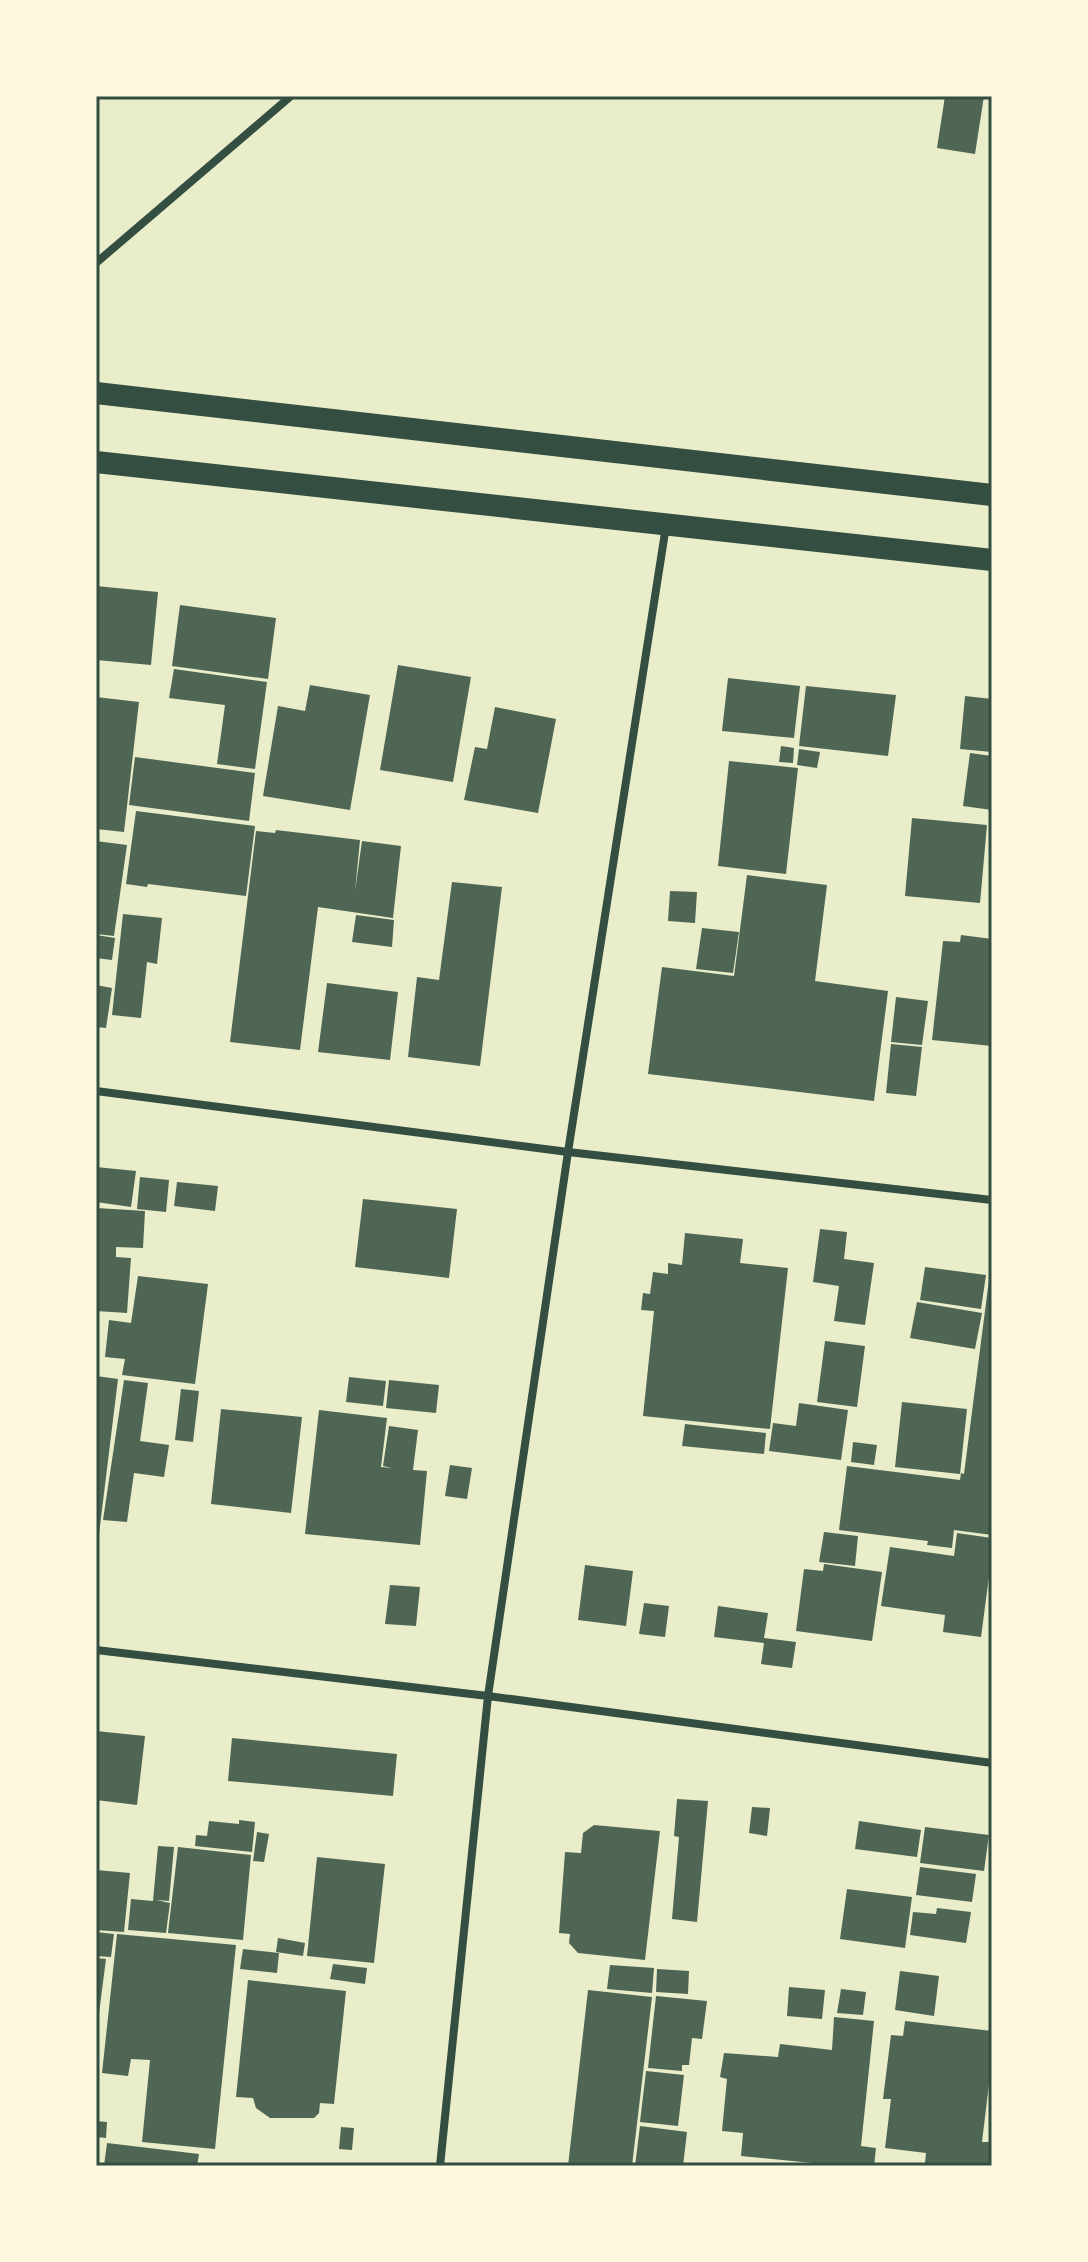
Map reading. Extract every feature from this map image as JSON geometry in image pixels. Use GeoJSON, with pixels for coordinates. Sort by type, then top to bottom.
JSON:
{"type":"FeatureCollection","features":[{"type":"Feature","properties":{"kind":"highway"},"geometry":{"type":"LineString","coordinates":[[96,393],[992,495]]}},
{"type":"Feature","properties":{"kind":"highway"},"geometry":{"type":"LineString","coordinates":[[96,462],[992,560]]}},
{"type":"Feature","properties":{"kind":"street"},"geometry":{"type":"LineString","coordinates":[[96,263],[291,96]]}},
{"type":"Feature","properties":{"kind":"street"},"geometry":{"type":"LineString","coordinates":[[440,2166],[488,1696],[568,1152],[666,525]]}},
{"type":"Feature","properties":{"kind":"street"},"geometry":{"type":"LineString","coordinates":[[96,1091],[568,1152],[992,1200]]}},
{"type":"Feature","properties":{"kind":"street"},"geometry":{"type":"LineString","coordinates":[[96,1650],[488,1696],[992,1763]]}},
{"type":"Feature","properties":{"kind":"building"},"geometry":{"type":"Polygon","coordinates":[[[945,96],[984,96],[975,154],[937,148],[945,96]]]}},
{"type":"Feature","properties":{"kind":"building"},"geometry":{"type":"Polygon","coordinates":[[[96,586],[158,592],[151,665],[96,660],[96,586]]]}},
{"type":"Feature","properties":{"kind":"building"},"geometry":{"type":"Polygon","coordinates":[[[180,605],[276,618],[268,679],[172,666],[180,605]]]}},
{"type":"Feature","properties":{"kind":"building"},"geometry":{"type":"Polygon","coordinates":[[[398,665],[471,677],[453,782],[380,770],[398,665]]]}},
{"type":"Feature","properties":{"kind":"building"},"geometry":{"type":"Polygon","coordinates":[[[174,669],[267,682],[255,769],[217,764],[225,705],[169,698],[174,669]]]}},
{"type":"Feature","properties":{"kind":"building"},"geometry":{"type":"Polygon","coordinates":[[[728,678],[800,686],[794,738],[722,731],[728,678]]]}},
{"type":"Feature","properties":{"kind":"building"},"geometry":{"type":"Polygon","coordinates":[[[310,685],[370,695],[350,810],[263,796],[278,706],[305,711],[310,685]]]}},
{"type":"Feature","properties":{"kind":"building"},"geometry":{"type":"Polygon","coordinates":[[[806,686],[896,695],[888,756],[799,746],[806,686]]]}},
{"type":"Feature","properties":{"kind":"building"},"geometry":{"type":"Polygon","coordinates":[[[965,696],[992,699],[992,752],[960,749],[965,696]]]}},
{"type":"Feature","properties":{"kind":"building"},"geometry":{"type":"Polygon","coordinates":[[[96,697],[139,702],[124,832],[96,829],[96,697]]]}},
{"type":"Feature","properties":{"kind":"building"},"geometry":{"type":"Polygon","coordinates":[[[495,707],[556,719],[538,813],[464,800],[475,747],[487,749],[495,707]]]}},
{"type":"Feature","properties":{"kind":"building"},"geometry":{"type":"Polygon","coordinates":[[[781,746],[794,748],[793,763],[779,762],[781,746]]]}},
{"type":"Feature","properties":{"kind":"building"},"geometry":{"type":"Polygon","coordinates":[[[799,749],[820,752],[817,768],[797,765],[799,749]]]}},
{"type":"Feature","properties":{"kind":"building"},"geometry":{"type":"Polygon","coordinates":[[[970,753],[992,756],[992,810],[963,806],[970,753]]]}},
{"type":"Feature","properties":{"kind":"building"},"geometry":{"type":"Polygon","coordinates":[[[135,757],[255,773],[249,821],[129,805],[135,757]]]}},
{"type":"Feature","properties":{"kind":"building"},"geometry":{"type":"Polygon","coordinates":[[[729,761],[798,768],[786,874],[718,866],[729,761]]]}},
{"type":"Feature","properties":{"kind":"building"},"geometry":{"type":"Polygon","coordinates":[[[136,811],[255,826],[246,896],[126,884],[136,811]]]}},
{"type":"Feature","properties":{"kind":"building"},"geometry":{"type":"Polygon","coordinates":[[[912,818],[987,825],[980,903],[905,896],[912,818]]]}},
{"type":"Feature","properties":{"kind":"building"},"geometry":{"type":"Polygon","coordinates":[[[276,830],[360,840],[355,891],[362,841],[401,846],[393,918],[318,907],[300,1050],[230,1042],[256,831],[275,833],[276,830]]]}},
{"type":"Feature","properties":{"kind":"building"},"geometry":{"type":"Polygon","coordinates":[[[96,841],[127,845],[114,936],[96,934],[96,841]]]}},
{"type":"Feature","properties":{"kind":"building"},"geometry":{"type":"Polygon","coordinates":[[[747,875],[827,885],[815,981],[888,991],[874,1101],[648,1074],[662,967],[734,976],[747,875]]]}},
{"type":"Feature","properties":{"kind":"building"},"geometry":{"type":"Polygon","coordinates":[[[452,882],[502,887],[480,1066],[408,1057],[417,977],[439,980],[452,882]]]}},
{"type":"Feature","properties":{"kind":"building"},"geometry":{"type":"Polygon","coordinates":[[[670,891],[697,892],[695,923],[668,921],[670,891]]]}},
{"type":"Feature","properties":{"kind":"building"},"geometry":{"type":"Polygon","coordinates":[[[123,914],[162,918],[157,964],[147,962],[141,1018],[112,1015],[123,914]]]}},
{"type":"Feature","properties":{"kind":"building"},"geometry":{"type":"Polygon","coordinates":[[[356,915],[394,920],[392,947],[352,942],[356,915]]]}},
{"type":"Feature","properties":{"kind":"building"},"geometry":{"type":"Polygon","coordinates":[[[702,928],[739,932],[733,973],[696,969],[702,928]]]}},
{"type":"Feature","properties":{"kind":"building"},"geometry":{"type":"Polygon","coordinates":[[[96,935],[115,938],[112,960],[96,958],[96,935]]]}},
{"type":"Feature","properties":{"kind":"building"},"geometry":{"type":"Polygon","coordinates":[[[961,935],[992,939],[992,1046],[932,1040],[943,941],[960,942],[961,935]]]}},
{"type":"Feature","properties":{"kind":"building"},"geometry":{"type":"Polygon","coordinates":[[[327,983],[398,992],[390,1060],[318,1052],[327,983]]]}},
{"type":"Feature","properties":{"kind":"building"},"geometry":{"type":"Polygon","coordinates":[[[96,985],[112,988],[106,1028],[96,1027],[96,985]]]}},
{"type":"Feature","properties":{"kind":"building"},"geometry":{"type":"Polygon","coordinates":[[[896,997],[928,1001],[922,1045],[891,1042],[896,997]]]}},
{"type":"Feature","properties":{"kind":"building"},"geometry":{"type":"Polygon","coordinates":[[[891,1044],[922,1047],[916,1096],[886,1093],[891,1044]]]}},
{"type":"Feature","properties":{"kind":"building"},"geometry":{"type":"Polygon","coordinates":[[[96,1167],[136,1171],[131,1207],[96,1202],[96,1167]]]}},
{"type":"Feature","properties":{"kind":"building"},"geometry":{"type":"Polygon","coordinates":[[[140,1177],[169,1180],[166,1212],[137,1209],[140,1177]]]}},
{"type":"Feature","properties":{"kind":"building"},"geometry":{"type":"Polygon","coordinates":[[[177,1182],[218,1186],[215,1211],[174,1206],[177,1182]]]}},
{"type":"Feature","properties":{"kind":"building"},"geometry":{"type":"Polygon","coordinates":[[[363,1199],[457,1209],[449,1278],[355,1267],[363,1199]]]}},
{"type":"Feature","properties":{"kind":"building"},"geometry":{"type":"Polygon","coordinates":[[[97,1208],[145,1211],[143,1248],[116,1247],[116,1257],[131,1258],[127,1313],[96,1311],[97,1208]]]}},
{"type":"Feature","properties":{"kind":"building"},"geometry":{"type":"Polygon","coordinates":[[[820,1229],[847,1232],[844,1259],[874,1263],[865,1325],[834,1321],[839,1286],[813,1282],[820,1229]]]}},
{"type":"Feature","properties":{"kind":"building"},"geometry":{"type":"Polygon","coordinates":[[[685,1233],[743,1239],[740,1263],[788,1268],[770,1429],[643,1416],[654,1311],[641,1310],[643,1293],[650,1294],[653,1272],[668,1274],[668,1263],[682,1265],[685,1233]]]}},
{"type":"Feature","properties":{"kind":"building"},"geometry":{"type":"Polygon","coordinates":[[[925,1267],[986,1275],[981,1309],[920,1300],[925,1267]]]}},
{"type":"Feature","properties":{"kind":"building"},"geometry":{"type":"Polygon","coordinates":[[[990,1272],[992,1535],[954,1530],[952,1548],[927,1545],[928,1541],[839,1530],[847,1466],[960,1480],[961,1473],[964,1474],[990,1272]]]}},
{"type":"Feature","properties":{"kind":"building"},"geometry":{"type":"Polygon","coordinates":[[[138,1276],[208,1284],[195,1384],[122,1375],[125,1359],[105,1357],[109,1320],[131,1323],[138,1276]]]}},
{"type":"Feature","properties":{"kind":"building"},"geometry":{"type":"Polygon","coordinates":[[[917,1302],[982,1313],[975,1349],[910,1338],[917,1302]]]}},
{"type":"Feature","properties":{"kind":"building"},"geometry":{"type":"Polygon","coordinates":[[[825,1341],[865,1346],[857,1407],[817,1402],[825,1341]]]}},
{"type":"Feature","properties":{"kind":"building"},"geometry":{"type":"Polygon","coordinates":[[[96,1376],[118,1379],[99,1534],[96,1533],[96,1376]]]}},
{"type":"Feature","properties":{"kind":"building"},"geometry":{"type":"Polygon","coordinates":[[[349,1377],[386,1381],[383,1406],[346,1402],[349,1377]]]}},
{"type":"Feature","properties":{"kind":"building"},"geometry":{"type":"Polygon","coordinates":[[[124,1380],[148,1383],[140,1441],[169,1445],[164,1477],[134,1473],[127,1522],[103,1520],[124,1380]]]}},
{"type":"Feature","properties":{"kind":"building"},"geometry":{"type":"Polygon","coordinates":[[[389,1380],[439,1385],[436,1413],[386,1408],[389,1380]]]}},
{"type":"Feature","properties":{"kind":"building"},"geometry":{"type":"Polygon","coordinates":[[[181,1389],[199,1391],[193,1442],[175,1440],[181,1389]]]}},
{"type":"Feature","properties":{"kind":"building"},"geometry":{"type":"Polygon","coordinates":[[[902,1402],[967,1409],[960,1474],[895,1467],[902,1402]]]}},
{"type":"Feature","properties":{"kind":"building"},"geometry":{"type":"Polygon","coordinates":[[[799,1403],[848,1410],[841,1460],[769,1451],[773,1423],[796,1426],[799,1403]]]}},
{"type":"Feature","properties":{"kind":"building"},"geometry":{"type":"Polygon","coordinates":[[[221,1409],[302,1417],[291,1513],[211,1504],[221,1409]]]}},
{"type":"Feature","properties":{"kind":"building"},"geometry":{"type":"Polygon","coordinates":[[[319,1410],[387,1418],[381,1467],[392,1468],[383,1466],[389,1426],[418,1430],[413,1470],[427,1471],[420,1545],[305,1534],[319,1410]]]}},
{"type":"Feature","properties":{"kind":"building"},"geometry":{"type":"Polygon","coordinates":[[[685,1424],[766,1433],[764,1454],[682,1446],[685,1424]]]}},
{"type":"Feature","properties":{"kind":"building"},"geometry":{"type":"Polygon","coordinates":[[[853,1442],[877,1445],[874,1465],[851,1462],[853,1442]]]}},
{"type":"Feature","properties":{"kind":"building"},"geometry":{"type":"Polygon","coordinates":[[[450,1465],[472,1468],[467,1499],[445,1496],[450,1465]]]}},
{"type":"Feature","properties":{"kind":"building"},"geometry":{"type":"Polygon","coordinates":[[[824,1532],[858,1536],[855,1566],[819,1562],[824,1532]]]}},
{"type":"Feature","properties":{"kind":"building"},"geometry":{"type":"Polygon","coordinates":[[[957,1533],[992,1538],[981,1637],[943,1632],[945,1615],[881,1606],[890,1547],[954,1556],[957,1533]]]}},
{"type":"Feature","properties":{"kind":"building"},"geometry":{"type":"Polygon","coordinates":[[[824,1564],[882,1572],[872,1641],[796,1631],[804,1569],[823,1571],[824,1564]]]}},
{"type":"Feature","properties":{"kind":"building"},"geometry":{"type":"Polygon","coordinates":[[[585,1565],[633,1571],[626,1626],[578,1620],[585,1565]]]}},
{"type":"Feature","properties":{"kind":"building"},"geometry":{"type":"Polygon","coordinates":[[[390,1585],[420,1587],[416,1626],[385,1624],[390,1585]]]}},
{"type":"Feature","properties":{"kind":"building"},"geometry":{"type":"Polygon","coordinates":[[[644,1603],[669,1606],[665,1637],[639,1634],[644,1603]]]}},
{"type":"Feature","properties":{"kind":"building"},"geometry":{"type":"Polygon","coordinates":[[[718,1606],[768,1613],[764,1638],[796,1642],[792,1668],[761,1664],[764,1643],[714,1637],[718,1606]]]}},
{"type":"Feature","properties":{"kind":"building"},"geometry":{"type":"Polygon","coordinates":[[[96,1731],[145,1736],[137,1805],[96,1800],[96,1731]]]}},
{"type":"Feature","properties":{"kind":"building"},"geometry":{"type":"Polygon","coordinates":[[[232,1738],[397,1754],[393,1796],[228,1781],[232,1738]]]}},
{"type":"Feature","properties":{"kind":"building"},"geometry":{"type":"Polygon","coordinates":[[[677,1799],[708,1801],[697,1922],[672,1919],[679,1837],[674,1836],[677,1799]]]}},
{"type":"Feature","properties":{"kind":"building"},"geometry":{"type":"Polygon","coordinates":[[[752,1807],[770,1808],[767,1836],[749,1833],[752,1807]]]}},
{"type":"Feature","properties":{"kind":"building"},"geometry":{"type":"Polygon","coordinates":[[[239,1820],[255,1822],[252,1852],[195,1846],[196,1835],[207,1836],[209,1821],[239,1824],[239,1820]]]}},
{"type":"Feature","properties":{"kind":"building"},"geometry":{"type":"Polygon","coordinates":[[[859,1821],[921,1830],[917,1857],[855,1849],[859,1821]]]}},
{"type":"Feature","properties":{"kind":"building"},"geometry":{"type":"Polygon","coordinates":[[[594,1825],[660,1831],[645,1960],[578,1953],[569,1943],[570,1934],[559,1933],[565,1852],[581,1853],[583,1833],[594,1825]]]}},
{"type":"Feature","properties":{"kind":"building"},"geometry":{"type":"Polygon","coordinates":[[[925,1827],[989,1835],[984,1871],[920,1863],[925,1827]]]}},
{"type":"Feature","properties":{"kind":"building"},"geometry":{"type":"Polygon","coordinates":[[[257,1832],[269,1834],[264,1862],[253,1861],[257,1832]]]}},
{"type":"Feature","properties":{"kind":"building"},"geometry":{"type":"Polygon","coordinates":[[[158,1846],[174,1847],[169,1901],[156,1900],[170,1903],[166,1933],[128,1930],[131,1899],[153,1901],[158,1846]]]}},
{"type":"Feature","properties":{"kind":"building"},"geometry":{"type":"Polygon","coordinates":[[[178,1847],[251,1855],[243,1940],[168,1933],[178,1847]]]}},
{"type":"Feature","properties":{"kind":"building"},"geometry":{"type":"Polygon","coordinates":[[[317,1857],[385,1864],[374,1963],[307,1956],[317,1857]]]}},
{"type":"Feature","properties":{"kind":"building"},"geometry":{"type":"Polygon","coordinates":[[[920,1867],[976,1874],[972,1902],[916,1895],[920,1867]]]}},
{"type":"Feature","properties":{"kind":"building"},"geometry":{"type":"Polygon","coordinates":[[[96,1870],[130,1873],[124,1932],[96,1930],[96,1870]]]}},
{"type":"Feature","properties":{"kind":"building"},"geometry":{"type":"Polygon","coordinates":[[[847,1889],[912,1897],[905,1948],[840,1939],[847,1889]]]}},
{"type":"Feature","properties":{"kind":"building"},"geometry":{"type":"Polygon","coordinates":[[[937,1908],[971,1912],[966,1943],[910,1935],[913,1912],[936,1914],[937,1908]]]}},
{"type":"Feature","properties":{"kind":"building"},"geometry":{"type":"Polygon","coordinates":[[[96,1932],[114,1934],[111,1957],[96,1956],[96,1932]]]}},
{"type":"Feature","properties":{"kind":"building"},"geometry":{"type":"Polygon","coordinates":[[[117,1934],[236,1945],[215,2149],[142,2142],[150,2060],[131,2059],[128,2076],[102,2073],[117,1934]]]}},
{"type":"Feature","properties":{"kind":"building"},"geometry":{"type":"Polygon","coordinates":[[[278,1938],[305,1943],[303,1956],[276,1952],[278,1938]]]}},
{"type":"Feature","properties":{"kind":"building"},"geometry":{"type":"Polygon","coordinates":[[[243,1949],[279,1953],[277,1973],[240,1969],[243,1949]]]}},
{"type":"Feature","properties":{"kind":"building"},"geometry":{"type":"Polygon","coordinates":[[[96,1958],[106,1959],[98,2021],[96,2021],[96,1958]]]}},
{"type":"Feature","properties":{"kind":"building"},"geometry":{"type":"Polygon","coordinates":[[[333,1964],[367,1968],[365,1984],[330,1979],[333,1964]]]}},
{"type":"Feature","properties":{"kind":"building"},"geometry":{"type":"Polygon","coordinates":[[[610,1965],[654,1968],[652,1993],[607,1989],[610,1965]]]}},
{"type":"Feature","properties":{"kind":"building"},"geometry":{"type":"Polygon","coordinates":[[[657,1969],[689,1971],[688,1994],[656,1992],[657,1969]]]}},
{"type":"Feature","properties":{"kind":"building"},"geometry":{"type":"Polygon","coordinates":[[[900,1971],[939,1976],[934,2016],[895,2010],[900,1971]]]}},
{"type":"Feature","properties":{"kind":"building"},"geometry":{"type":"Polygon","coordinates":[[[248,1980],[346,1991],[334,2104],[320,2103],[319,2113],[314,2118],[270,2118],[256,2108],[253,2098],[236,2097],[248,1980]]]}},
{"type":"Feature","properties":{"kind":"building"},"geometry":{"type":"Polygon","coordinates":[[[789,1987],[825,1990],[822,2019],[787,2016],[789,1987]]]}},
{"type":"Feature","properties":{"kind":"building"},"geometry":{"type":"Polygon","coordinates":[[[841,1989],[866,1992],[863,2015],[837,2013],[841,1989]]]}},
{"type":"Feature","properties":{"kind":"building"},"geometry":{"type":"Polygon","coordinates":[[[588,1990],[652,1997],[632,2166],[568,2166],[588,1990]]]}},
{"type":"Feature","properties":{"kind":"building"},"geometry":{"type":"Polygon","coordinates":[[[656,1996],[707,2001],[702,2039],[692,2038],[689,2065],[682,2065],[682,2071],[648,2068],[656,1996]]]}},
{"type":"Feature","properties":{"kind":"building"},"geometry":{"type":"Polygon","coordinates":[[[834,2017],[874,2021],[861,2146],[876,2148],[874,2166],[741,2156],[743,2133],[722,2131],[727,2079],[720,2077],[724,2053],[778,2057],[780,2044],[832,2050],[834,2017]]]}},
{"type":"Feature","properties":{"kind":"building"},"geometry":{"type":"Polygon","coordinates":[[[905,2021],[992,2031],[992,2059],[982,2142],[992,2142],[990,2166],[925,2163],[926,2153],[885,2148],[891,2099],[883,2099],[891,2035],[903,2036],[905,2021]]]}},
{"type":"Feature","properties":{"kind":"building"},"geometry":{"type":"Polygon","coordinates":[[[646,2071],[684,2075],[678,2126],[640,2122],[646,2071]]]}},
{"type":"Feature","properties":{"kind":"building"},"geometry":{"type":"Polygon","coordinates":[[[96,2121],[107,2122],[106,2138],[96,2137],[96,2121]]]}},
{"type":"Feature","properties":{"kind":"building"},"geometry":{"type":"Polygon","coordinates":[[[640,2126],[687,2132],[683,2166],[635,2166],[640,2126]]]}},
{"type":"Feature","properties":{"kind":"building"},"geometry":{"type":"Polygon","coordinates":[[[341,2127],[354,2128],[352,2150],[339,2149],[341,2127]]]}},
{"type":"Feature","properties":{"kind":"building"},"geometry":{"type":"Polygon","coordinates":[[[107,2143],[199,2154],[197,2166],[104,2166],[107,2143]]]}}]}
